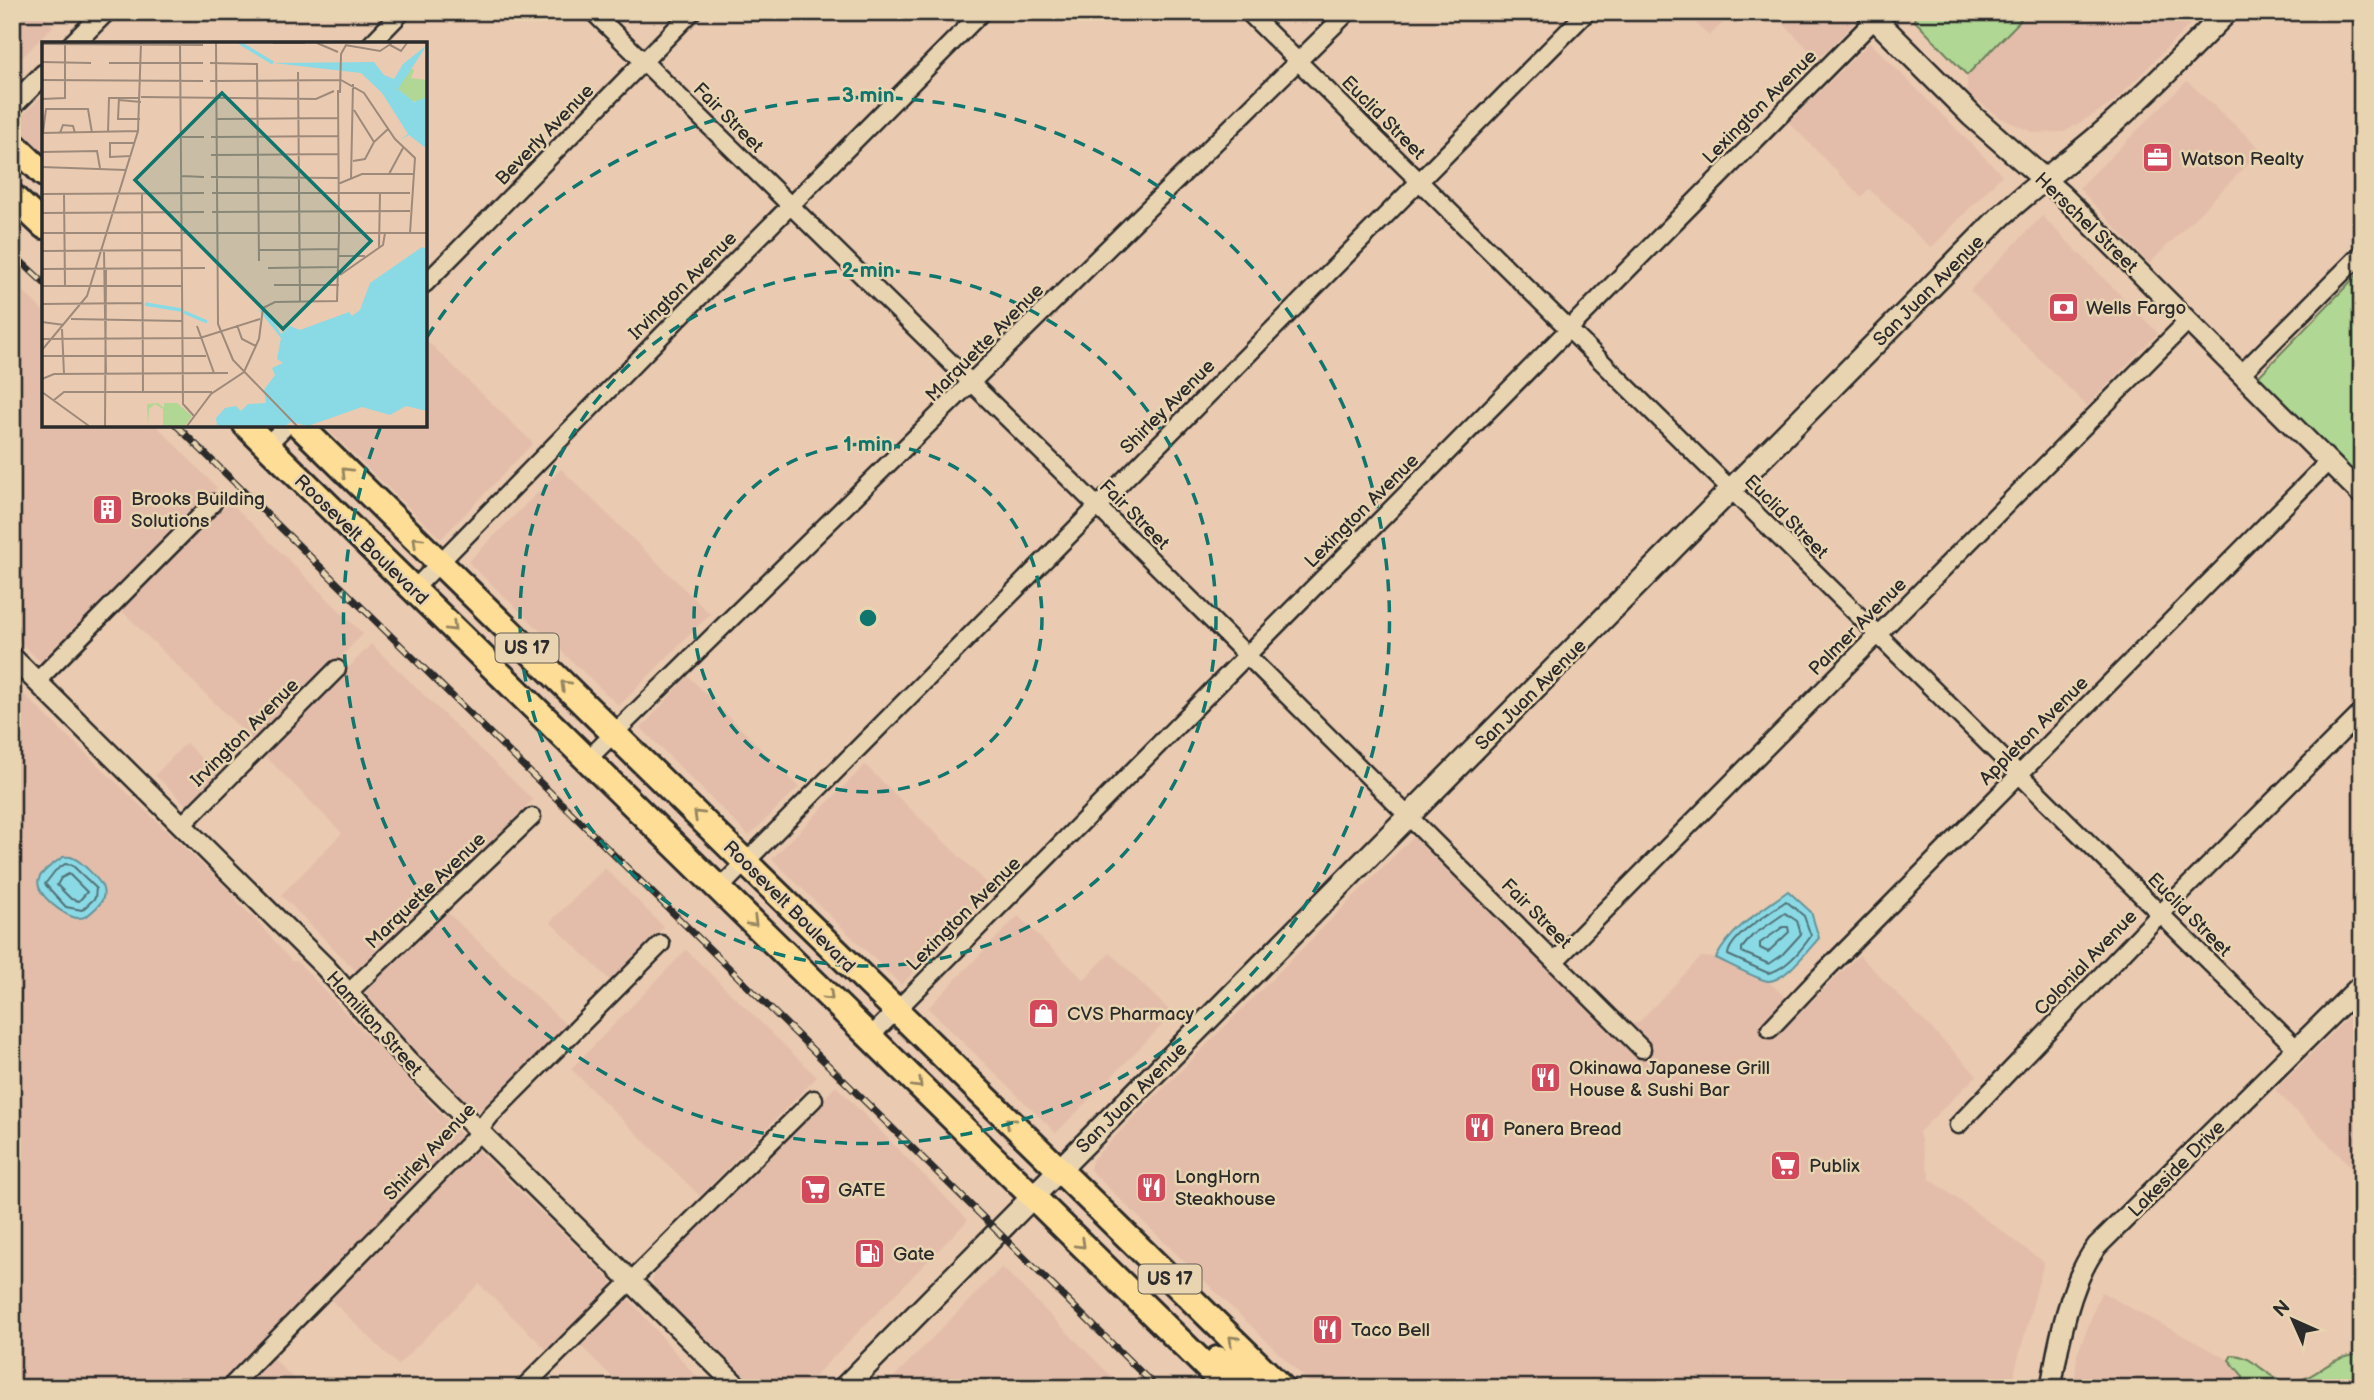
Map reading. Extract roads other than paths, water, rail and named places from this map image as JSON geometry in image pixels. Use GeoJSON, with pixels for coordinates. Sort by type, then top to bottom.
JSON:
{"type":"FeatureCollection","features":[{"type":"Feature","properties":{"kind":"highway"},"geometry":{"type":"LineString","coordinates":[[12,143],[42,172]]}},
{"type":"Feature","properties":{"kind":"highway"},"geometry":{"type":"LineString","coordinates":[[12,195],[42,224]]}},
{"type":"Feature","properties":{"kind":"highway","name":"Roosevelt Boulevard"},"geometry":{"type":"LineString","coordinates":[[248,427],[1228,1388]]}},
{"type":"Feature","properties":{"kind":"highway","name":"Roosevelt Boulevard"},"geometry":{"type":"LineString","coordinates":[[301,427],[1282,1388]]}},
{"type":"Feature","properties":{"kind":"highway"},"geometry":{"type":"LineString","coordinates":[[1188,1349],[1210,1354],[1230,1367],[1252,1388]]}},
{"type":"Feature","properties":{"kind":"main road","name":"San Juan Avenue"},"geometry":{"type":"LineString","coordinates":[[844,1388],[1996,221],[2024,194],[2129,109],[2227,12]]}},
{"type":"Feature","properties":{"kind":"main road","name":"Herschel Street"},"geometry":{"type":"LineString","coordinates":[[1875,15],[1972,116],[2043,179]]}},
{"type":"Feature","properties":{"kind":"street"},"geometry":{"type":"LineString","coordinates":[[76,42],[104,12]]}},
{"type":"Feature","properties":{"kind":"street"},"geometry":{"type":"LineString","coordinates":[[373,42],[402,12]]}},
{"type":"Feature","properties":{"kind":"street","name":"Fair Street"},"geometry":{"type":"LineString","coordinates":[[593,12],[1097,506],[1642,1049]]}},
{"type":"Feature","properties":{"kind":"street","name":"Beverly Avenue"},"geometry":{"type":"LineString","coordinates":[[427,282],[692,12]]}},
{"type":"Feature","properties":{"kind":"street","name":"Irvington Avenue"},"geometry":{"type":"LineString","coordinates":[[414,589],[982,12]]}},
{"type":"Feature","properties":{"kind":"street","name":"Euclid Street"},"geometry":{"type":"LineString","coordinates":[[1248,12],[2297,1049]]}},
{"type":"Feature","properties":{"kind":"street","name":"Marquette Avenue"},"geometry":{"type":"LineString","coordinates":[[587,760],[1348,12]]}},
{"type":"Feature","properties":{"kind":"street","name":"Shirley Avenue"},"geometry":{"type":"LineString","coordinates":[[719,889],[1587,12]]}},
{"type":"Feature","properties":{"kind":"street","name":"Lexington Avenue"},"geometry":{"type":"LineString","coordinates":[[870,1037],[1875,15]]}},
{"type":"Feature","properties":{"kind":"street"},"geometry":{"type":"LineString","coordinates":[[12,106],[42,76]]}},
{"type":"Feature","properties":{"kind":"street","name":"Herschel Street"},"geometry":{"type":"LineString","coordinates":[[2043,179],[2362,495]]}},
{"type":"Feature","properties":{"kind":"street"},"geometry":{"type":"LineString","coordinates":[[2241,374],[2362,253]]}},
{"type":"Feature","properties":{"kind":"street","name":"Palmer Avenue"},"geometry":{"type":"LineString","coordinates":[[1555,961],[2188,321]]}},
{"type":"Feature","properties":{"kind":"street"},"geometry":{"type":"LineString","coordinates":[[267,445],[285,427]]}},
{"type":"Feature","properties":{"kind":"street","name":"Appleton Avenue"},"geometry":{"type":"LineString","coordinates":[[1770,1029],[2328,462]]}},
{"type":"Feature","properties":{"kind":"street"},"geometry":{"type":"LineString","coordinates":[[37,681],[213,503]]}},
{"type":"Feature","properties":{"kind":"street","name":"Hamilton Street"},"geometry":{"type":"LineString","coordinates":[[12,657],[299,941],[407,1060],[739,1388]]}},
{"type":"Feature","properties":{"kind":"street","name":"Irvington Avenue"},"geometry":{"type":"LineString","coordinates":[[182,825],[337,669]]}},
{"type":"Feature","properties":{"kind":"street","name":"Colonial Avenue"},"geometry":{"type":"LineString","coordinates":[[1958,1125],[2160,914],[2362,712]]}},
{"type":"Feature","properties":{"kind":"street","name":"Marquette Avenue"},"geometry":{"type":"LineString","coordinates":[[348,993],[532,817]]}},
{"type":"Feature","properties":{"kind":"street","name":"Shirley Avenue"},"geometry":{"type":"LineString","coordinates":[[229,1388],[479,1131],[491,1115],[661,944]]}},
{"type":"Feature","properties":{"kind":"street","name":"Lakeside Drive"},"geometry":{"type":"LineString","coordinates":[[2051,1388],[2076,1283],[2086,1261],[2362,984]]}},
{"type":"Feature","properties":{"kind":"street"},"geometry":{"type":"LineString","coordinates":[[523,1388],[814,1099]]}},
{"type":"Feature","properties":{"kind":"water"},"geometry":{"type":"Polygon","coordinates":[[[63,857],[72,857],[80,863],[103,889],[100,904],[83,917],[73,917],[59,909],[38,885],[43,873],[63,857]]]}},
{"type":"Feature","properties":{"kind":"water"},"geometry":{"type":"Polygon","coordinates":[[[1788,891],[1811,912],[1819,938],[1789,971],[1768,981],[1716,958],[1739,928],[1788,891]]]}},
{"type":"Feature","properties":{"kind":"railway"},"geometry":{"type":"LineString","coordinates":[[12,253],[42,281]]}},
{"type":"Feature","properties":{"kind":"railway"},"geometry":{"type":"LineString","coordinates":[[178,427],[1157,1388]]}},
{"type":"Feature","properties":{"kind":"place","name":"Watson Realty"},"geometry":{"type":"Point","coordinates":[2158,158]}},
{"type":"Feature","properties":{"kind":"place","name":"Wells Fargo"},"geometry":{"type":"Point","coordinates":[2063,307]}},
{"type":"Feature","properties":{"kind":"place","name":"Brooks Building Solutions"},"geometry":{"type":"Point","coordinates":[108,509]}},
{"type":"Feature","properties":{"kind":"place","name":"CVS Pharmacy"},"geometry":{"type":"Point","coordinates":[1044,1013]}},
{"type":"Feature","properties":{"kind":"place","name":"Okinawa Japanese Grill House & Sushi Bar"},"geometry":{"type":"Point","coordinates":[1546,1078]}},
{"type":"Feature","properties":{"kind":"place","name":"Panera Bread"},"geometry":{"type":"Point","coordinates":[1480,1128]}},
{"type":"Feature","properties":{"kind":"place","name":"Publix"},"geometry":{"type":"Point","coordinates":[1786,1165]}},
{"type":"Feature","properties":{"kind":"place","name":"LongHorn Steakhouse"},"geometry":{"type":"Point","coordinates":[1152,1187]}},
{"type":"Feature","properties":{"kind":"place","name":"GATE"},"geometry":{"type":"Point","coordinates":[815,1189]}},
{"type":"Feature","properties":{"kind":"place","name":"Gate"},"geometry":{"type":"Point","coordinates":[870,1253]}},
{"type":"Feature","properties":{"kind":"place","name":"Taco Bell"},"geometry":{"type":"Point","coordinates":[1328,1329]}}]}
